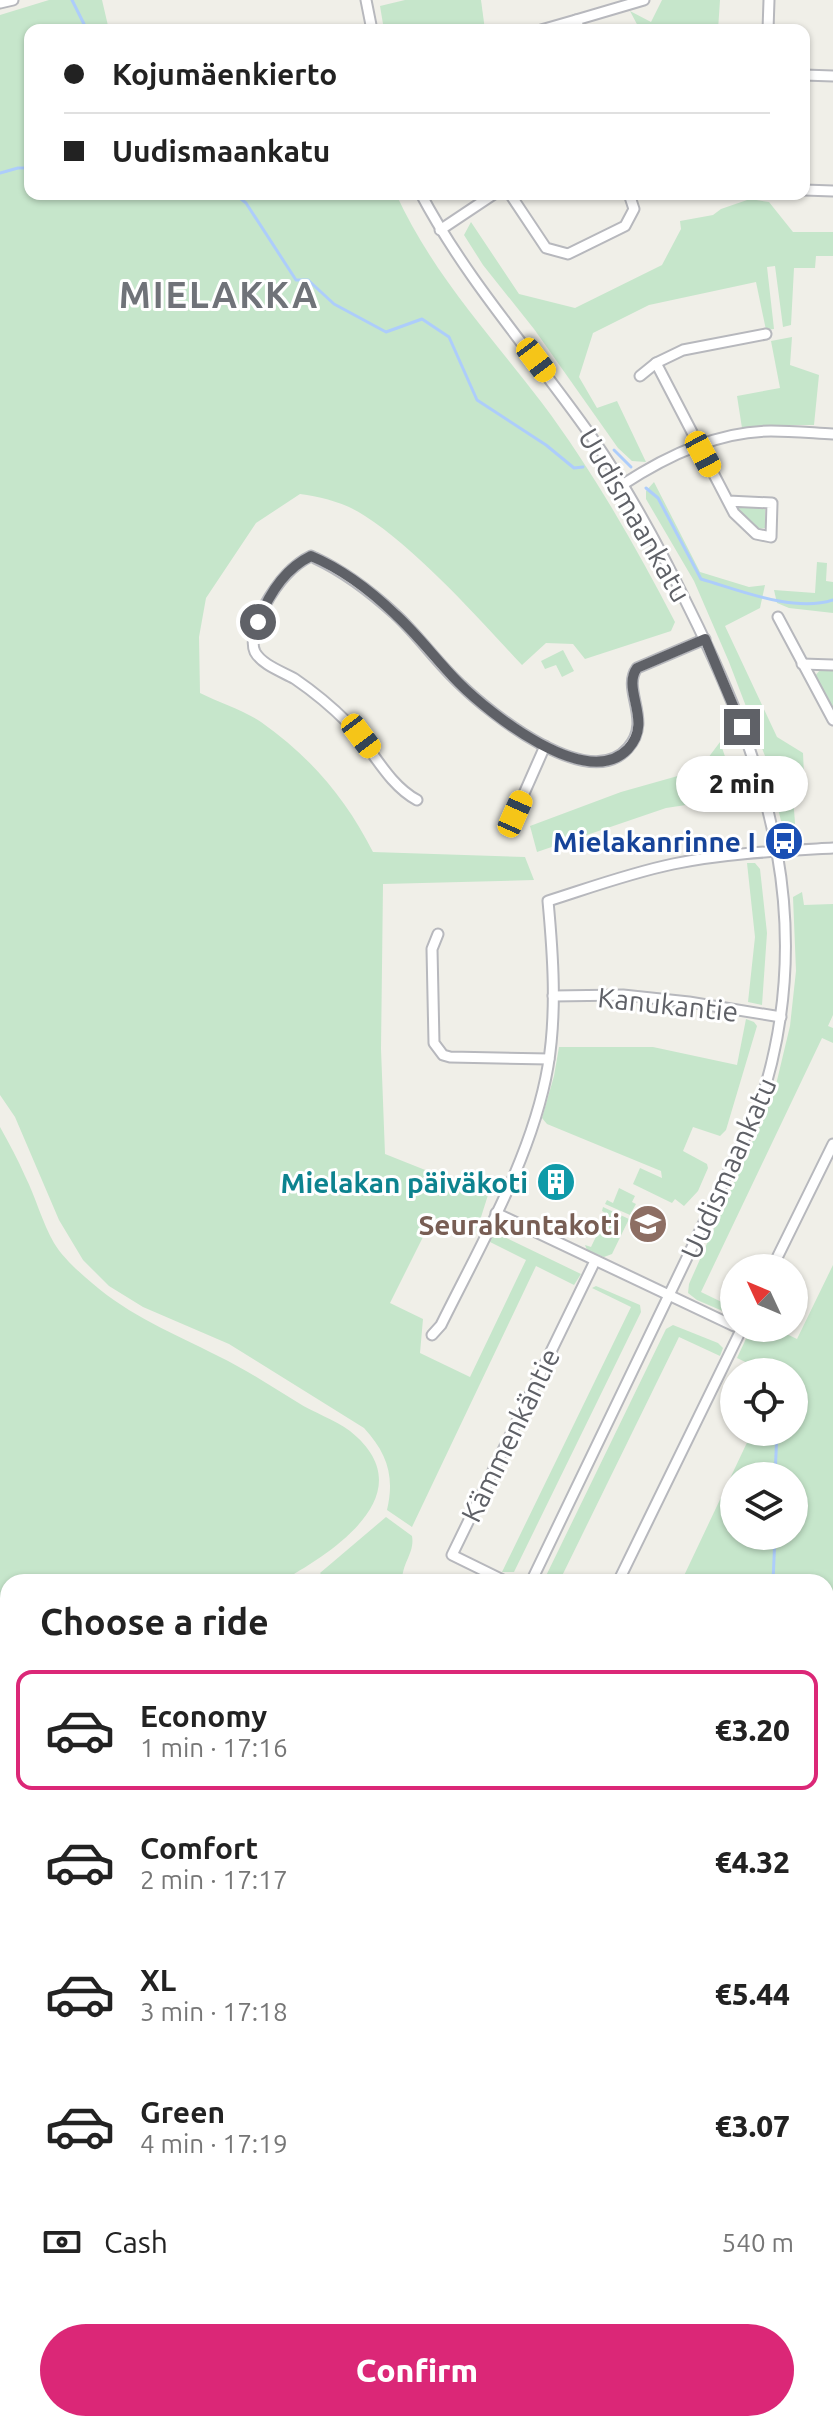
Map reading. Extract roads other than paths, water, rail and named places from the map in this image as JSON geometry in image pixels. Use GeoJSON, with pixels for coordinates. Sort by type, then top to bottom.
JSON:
{"type":"FeatureCollection","features":[{"type":"Feature","properties":{"kind":"street"},"geometry":{"type":"LineString","coordinates":[[0,3],[13,0]]}},
{"type":"Feature","properties":{"kind":"street"},"geometry":{"type":"LineString","coordinates":[[366,0],[371,24]]}},
{"type":"Feature","properties":{"kind":"street"},"geometry":{"type":"LineString","coordinates":[[581,24],[644,0]]}},
{"type":"Feature","properties":{"kind":"street"},"geometry":{"type":"LineString","coordinates":[[768,24],[769,0]]}},
{"type":"Feature","properties":{"kind":"street"},"geometry":{"type":"LineString","coordinates":[[810,75],[833,76]]}},
{"type":"Feature","properties":{"kind":"street"},"geometry":{"type":"LineString","coordinates":[[810,190],[833,191]]}},
{"type":"Feature","properties":{"kind":"street","name":"Uudismaankatu"},"geometry":{"type":"LineString","coordinates":[[424,200],[440,230],[594,440],[677,583],[705,639],[749,746],[778,851],[786,918],[786,970],[781,1017],[771,1073],[758,1110],[535,1574]]}},
{"type":"Feature","properties":{"kind":"street"},"geometry":{"type":"LineString","coordinates":[[440,230],[485,200]]}},
{"type":"Feature","properties":{"kind":"street"},"geometry":{"type":"LineString","coordinates":[[514,200],[546,248],[568,254],[625,226],[634,209],[631,200]]}},
{"type":"Feature","properties":{"kind":"street"},"geometry":{"type":"LineString","coordinates":[[640,376],[656,363],[683,350],[766,334]]}},
{"type":"Feature","properties":{"kind":"street"},"geometry":{"type":"LineString","coordinates":[[656,363],[734,513],[756,534],[771,537],[772,503],[728,501]]}},
{"type":"Feature","properties":{"kind":"street"},"geometry":{"type":"LineString","coordinates":[[622,485],[698,444],[770,431],[833,434]]}},
{"type":"Feature","properties":{"kind":"street"},"geometry":{"type":"LineString","coordinates":[[417,800],[402,792],[361,736],[345,720],[296,680],[262,660],[254,650],[258,622],[271,594],[288,573],[311,556],[329,564],[398,616],[473,696],[502,720],[545,746],[594,763],[605,762],[622,754],[634,741],[639,711],[633,685],[634,672],[646,662],[705,639]]}},
{"type":"Feature","properties":{"kind":"street"},"geometry":{"type":"LineString","coordinates":[[778,617],[833,720]]}},
{"type":"Feature","properties":{"kind":"street"},"geometry":{"type":"LineString","coordinates":[[802,664],[833,665]]}},
{"type":"Feature","properties":{"kind":"street"},"geometry":{"type":"LineString","coordinates":[[516,820],[515,814],[545,746]]}},
{"type":"Feature","properties":{"kind":"street"},"geometry":{"type":"LineString","coordinates":[[432,1335],[441,1325],[496,1213],[535,1122],[549,1059],[553,996],[548,901],[674,864],[778,851],[833,848]]}},
{"type":"Feature","properties":{"kind":"street"},"geometry":{"type":"LineString","coordinates":[[438,934],[432,949],[434,1043],[437,1050],[450,1057],[549,1059]]}},
{"type":"Feature","properties":{"kind":"street","name":"Kanukantie"},"geometry":{"type":"LineString","coordinates":[[553,996],[636,996],[781,1017]]}},
{"type":"Feature","properties":{"kind":"street"},"geometry":{"type":"LineString","coordinates":[[779,1254],[833,1144]]}},
{"type":"Feature","properties":{"kind":"street"},"geometry":{"type":"LineString","coordinates":[[496,1213],[720,1319]]}},
{"type":"Feature","properties":{"kind":"street","name":"Kämmenkäntie"},"geometry":{"type":"LineString","coordinates":[[491,1574],[452,1555],[595,1261]]}},
{"type":"Feature","properties":{"kind":"street"},"geometry":{"type":"LineString","coordinates":[[622,1574],[732,1342]]}},
{"type":"Feature","properties":{"kind":"waterway"},"geometry":{"type":"LineString","coordinates":[[72,0],[84,24]]}},
{"type":"Feature","properties":{"kind":"waterway"},"geometry":{"type":"LineString","coordinates":[[0,173],[24,168]]}},
{"type":"Feature","properties":{"kind":"waterway"},"geometry":{"type":"LineString","coordinates":[[242,200],[296,280],[308,280],[334,304],[386,332],[422,319],[449,337],[477,400],[546,445],[574,468],[583,467]]}},
{"type":"Feature","properties":{"kind":"waterway"},"geometry":{"type":"LineString","coordinates":[[614,450],[631,467]]}},
{"type":"Feature","properties":{"kind":"waterway"},"geometry":{"type":"LineString","coordinates":[[646,488],[658,498],[701,579],[784,602],[801,604],[833,600]]}},
{"type":"Feature","properties":{"kind":"waterway"},"geometry":{"type":"LineString","coordinates":[[776,1446],[776,1462]]}},
{"type":"Feature","properties":{"kind":"waterway"},"geometry":{"type":"LineString","coordinates":[[773,1574],[774,1550]]}},
{"type":"Feature","properties":{"kind":"place","name":"Mielakanrinne I"},"geometry":{"type":"Point","coordinates":[784,841]}},
{"type":"Feature","properties":{"kind":"place","name":"Mielakan päiväkoti"},"geometry":{"type":"Point","coordinates":[556,1182]}},
{"type":"Feature","properties":{"kind":"place","name":"Seurakuntakoti"},"geometry":{"type":"Point","coordinates":[648,1224]}},
{"type":"Feature","properties":{"kind":"district","name":"MIELAKKA"},"geometry":{"type":"Point","coordinates":[219,294]}}]}
